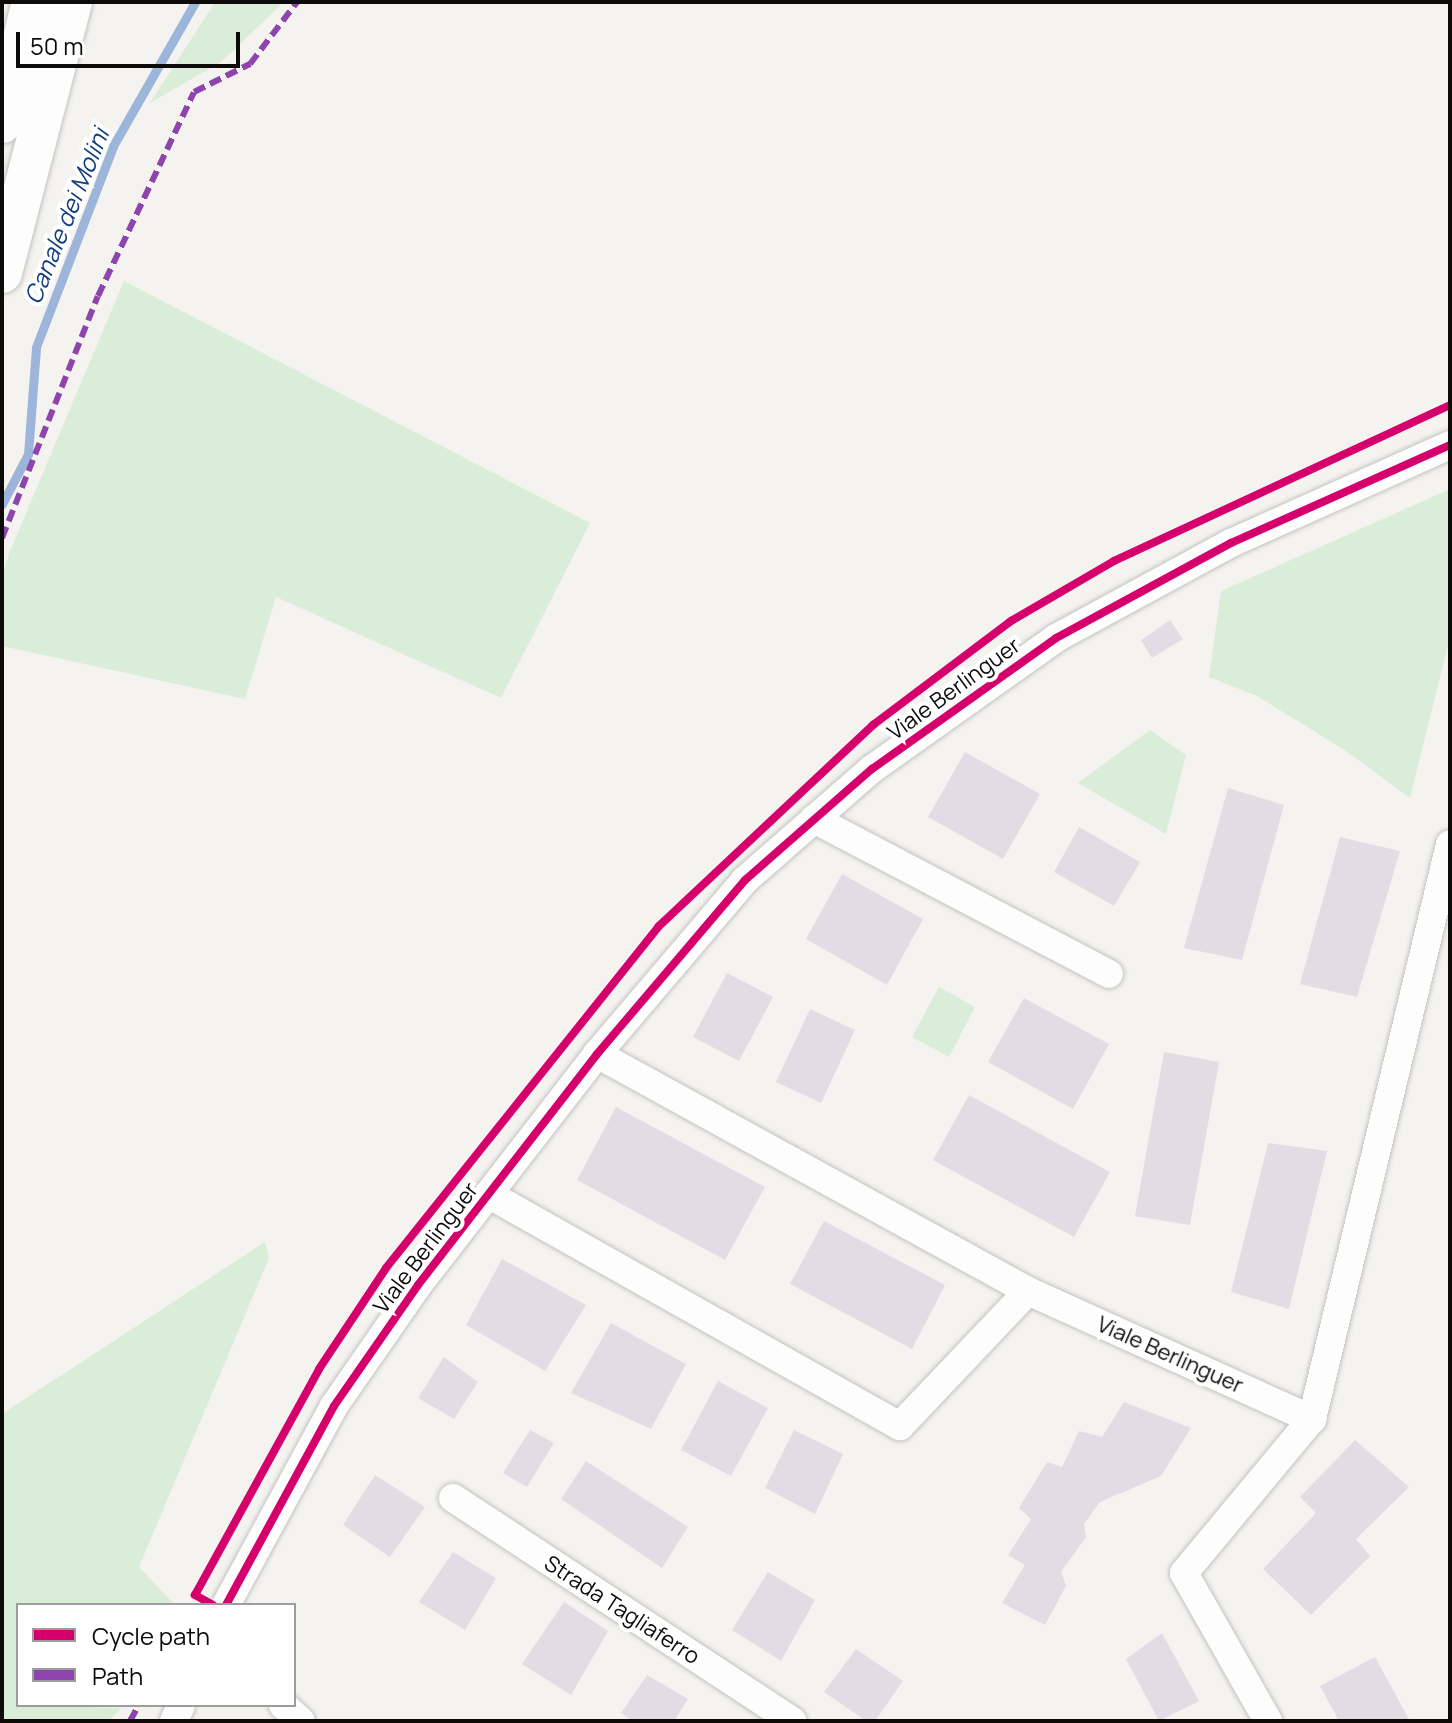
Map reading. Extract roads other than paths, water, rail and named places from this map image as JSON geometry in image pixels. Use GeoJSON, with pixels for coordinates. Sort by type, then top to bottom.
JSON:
{"type":"FeatureCollection","features":[{"type":"Feature","properties":{"kind":"street"},"geometry":{"type":"LineString","coordinates":[[4,247],[72,2]]}},
{"type":"Feature","properties":{"kind":"street"},"geometry":{"type":"LineString","coordinates":[[2,70],[28,19]]}},
{"type":"Feature","properties":{"kind":"street"},"geometry":{"type":"LineString","coordinates":[[2,123],[28,19]]}},
{"type":"Feature","properties":{"kind":"street","name":"Viale Berlinguer"},"geometry":{"type":"LineString","coordinates":[[227,1603],[334,1406],[488,1194],[597,1054],[745,880],[872,769],[1056,638],[1231,543],[1450,445]]}},
{"type":"Feature","properties":{"kind":"street"},"geometry":{"type":"LineString","coordinates":[[814,819],[1109,974]]}},
{"type":"Feature","properties":{"kind":"street"},"geometry":{"type":"LineString","coordinates":[[1268,1721],[1184,1573],[1312,1419],[1387,1118],[1450,844]]}},
{"type":"Feature","properties":{"kind":"street","name":"Viale Berlinguer"},"geometry":{"type":"LineString","coordinates":[[597,1054],[1028,1291],[1312,1419]]}},
{"type":"Feature","properties":{"kind":"street","name":"Viale Berlinguer"},"geometry":{"type":"LineString","coordinates":[[488,1194],[900,1426],[1028,1291]]}},
{"type":"Feature","properties":{"kind":"street","name":"Strada Tagliaferro"},"geometry":{"type":"LineString","coordinates":[[453,1498],[792,1721]]}},
{"type":"Feature","properties":{"kind":"street"},"geometry":{"type":"LineString","coordinates":[[285,1707],[301,1721]]}},
{"type":"Feature","properties":{"kind":"waterway","name":"Canale dei Molini"},"geometry":{"type":"LineString","coordinates":[[2,504],[28,454],[36,347],[113,146],[195,2]]}}]}
